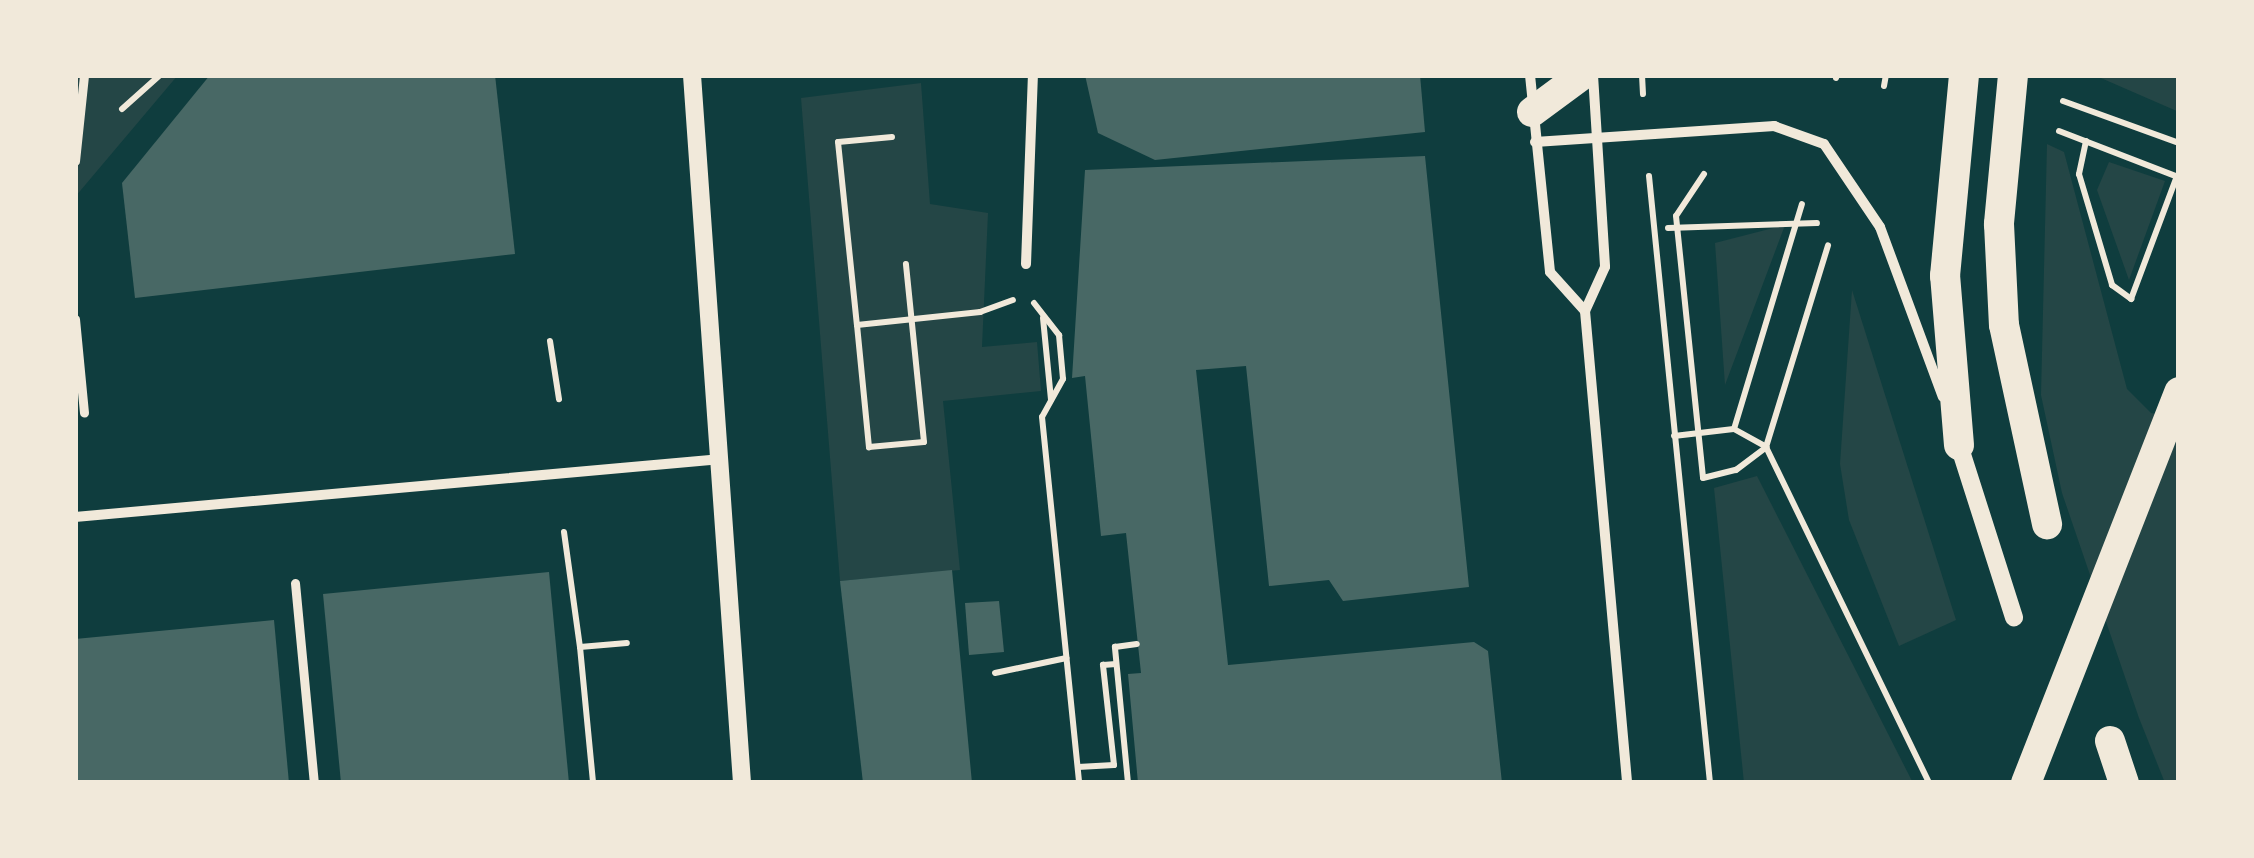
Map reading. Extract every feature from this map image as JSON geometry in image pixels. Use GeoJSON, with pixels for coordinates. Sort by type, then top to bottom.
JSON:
{"type":"FeatureCollection","features":[{"type":"Feature","properties":{"kind":"highway"},"geometry":{"type":"LineString","coordinates":[[1534,127],[1582,75]]}},
{"type":"Feature","properties":{"kind":"highway"},"geometry":{"type":"LineString","coordinates":[[1959,445],[1945,276],[1964,75]]}},
{"type":"Feature","properties":{"kind":"highway"},"geometry":{"type":"LineString","coordinates":[[2012,75],[1999,224],[2004,325],[2047,524]]}},
{"type":"Feature","properties":{"kind":"highway"},"geometry":{"type":"LineString","coordinates":[[2026,783],[2179,392]]}},
{"type":"Feature","properties":{"kind":"highway"},"geometry":{"type":"LineString","coordinates":[[2110,740],[2124,783]]}},
{"type":"Feature","properties":{"kind":"street"},"geometry":{"type":"LineString","coordinates":[[75,161],[84,75]]}},
{"type":"Feature","properties":{"kind":"street"},"geometry":{"type":"LineString","coordinates":[[692,75],[742,783]]}},
{"type":"Feature","properties":{"kind":"street"},"geometry":{"type":"LineString","coordinates":[[1026,264],[1034,75]]}},
{"type":"Feature","properties":{"kind":"street"},"geometry":{"type":"LineString","coordinates":[[1530,75],[1550,272],[1585,311]]}},
{"type":"Feature","properties":{"kind":"street"},"geometry":{"type":"LineString","coordinates":[[1593,75],[1605,266],[1585,311],[1627,783]]}},
{"type":"Feature","properties":{"kind":"street"},"geometry":{"type":"LineString","coordinates":[[1534,127],[1597,136],[1774,126],[1824,144],[1880,226],[1959,445],[2014,617]]}},
{"type":"Feature","properties":{"kind":"street"},"geometry":{"type":"LineString","coordinates":[[75,319],[84,413]]}},
{"type":"Feature","properties":{"kind":"street"},"geometry":{"type":"LineString","coordinates":[[75,517],[722,459]]}},
{"type":"Feature","properties":{"kind":"street"},"geometry":{"type":"LineString","coordinates":[[296,582],[314,783]]}},
{"type":"Feature","properties":{"kind":"path"},"geometry":{"type":"LineString","coordinates":[[1884,86],[1886,75]]}},
{"type":"Feature","properties":{"kind":"path"},"geometry":{"type":"LineString","coordinates":[[2046,95],[2179,144]]}},
{"type":"Feature","properties":{"kind":"path"},"geometry":{"type":"LineString","coordinates":[[2043,125],[2086,141],[2178,177],[2131,299],[2112,285],[2085,192],[2086,141]]}},
{"type":"Feature","properties":{"kind":"path"},"geometry":{"type":"LineString","coordinates":[[892,137],[838,142],[870,448],[924,442],[906,264]]}},
{"type":"Feature","properties":{"kind":"path"},"geometry":{"type":"LineString","coordinates":[[1708,170],[1683,198],[1672,227],[1703,478],[1766,448],[1828,245]]}},
{"type":"Feature","properties":{"kind":"path"},"geometry":{"type":"LineString","coordinates":[[1734,429],[1802,204]]}},
{"type":"Feature","properties":{"kind":"path"},"geometry":{"type":"LineString","coordinates":[[1672,227],[1798,220],[1817,223]]}},
{"type":"Feature","properties":{"kind":"path"},"geometry":{"type":"LineString","coordinates":[[1657,262],[1710,783]]}},
{"type":"Feature","properties":{"kind":"path"},"geometry":{"type":"LineString","coordinates":[[857,325],[980,312],[1027,292]]}},
{"type":"Feature","properties":{"kind":"path"},"geometry":{"type":"LineString","coordinates":[[1043,317],[1051,404]]}},
{"type":"Feature","properties":{"kind":"path"},"geometry":{"type":"LineString","coordinates":[[1058,335],[1063,379],[1042,416],[1079,783]]}},
{"type":"Feature","properties":{"kind":"path"},"geometry":{"type":"LineString","coordinates":[[550,341],[559,400]]}},
{"type":"Feature","properties":{"kind":"path"},"geometry":{"type":"LineString","coordinates":[[1674,436],[1734,429],[1766,448],[1928,783]]}},
{"type":"Feature","properties":{"kind":"path"},"geometry":{"type":"LineString","coordinates":[[564,532],[593,783]]}},
{"type":"Feature","properties":{"kind":"path"},"geometry":{"type":"LineString","coordinates":[[580,647],[627,643]]}},
{"type":"Feature","properties":{"kind":"path"},"geometry":{"type":"LineString","coordinates":[[1128,783],[1115,647],[1137,644]]}},
{"type":"Feature","properties":{"kind":"path"},"geometry":{"type":"LineString","coordinates":[[996,673],[1066,658]]}},
{"type":"Feature","properties":{"kind":"path"},"geometry":{"type":"LineString","coordinates":[[1078,767],[1114,764],[1104,665],[1116,664]]}},
{"type":"Feature","properties":{"kind":"shaded area"},"geometry":{"type":"Polygon","coordinates":[[[75,75],[178,75],[75,197],[75,75]]]}},
{"type":"Feature","properties":{"kind":"shaded area"},"geometry":{"type":"Polygon","coordinates":[[[2094,75],[2179,75],[2179,112],[2094,75]]]}},
{"type":"Feature","properties":{"kind":"shaded area"},"geometry":{"type":"Polygon","coordinates":[[[921,83],[930,204],[988,213],[982,347],[1037,342],[1041,391],[943,401],[960,570],[840,581],[801,98],[921,83]]]}},
{"type":"Feature","properties":{"kind":"shaded area"},"geometry":{"type":"Polygon","coordinates":[[[2047,144],[2064,152],[2127,389],[2151,413],[2179,418],[2179,783],[2165,783],[2139,718],[2062,493],[2041,395],[2047,144]]]}},
{"type":"Feature","properties":{"kind":"shaded area"},"geometry":{"type":"Polygon","coordinates":[[[2109,162],[2165,181],[2129,280],[2097,190],[2109,162]]]}},
{"type":"Feature","properties":{"kind":"shaded area"},"geometry":{"type":"Polygon","coordinates":[[[1785,225],[1725,385],[1715,243],[1785,225]]]}},
{"type":"Feature","properties":{"kind":"shaded area"},"geometry":{"type":"Polygon","coordinates":[[[1852,290],[1956,620],[1899,646],[1849,520],[1840,464],[1852,290]]]}},
{"type":"Feature","properties":{"kind":"shaded area"},"geometry":{"type":"Polygon","coordinates":[[[1757,476],[1913,783],[1744,783],[1714,488],[1757,476]]]}},
{"type":"Feature","properties":{"kind":"building"},"geometry":{"type":"Polygon","coordinates":[[[210,75],[495,75],[515,254],[135,298],[122,183],[210,75]]]}},
{"type":"Feature","properties":{"kind":"building"},"geometry":{"type":"Polygon","coordinates":[[[1085,75],[1420,75],[1425,132],[1155,160],[1098,133],[1085,75]]]}},
{"type":"Feature","properties":{"kind":"building"},"geometry":{"type":"Polygon","coordinates":[[[1425,156],[1469,587],[1343,601],[1329,580],[1269,586],[1246,366],[1196,370],[1228,665],[1474,642],[1488,651],[1502,783],[1138,783],[1128,674],[1141,673],[1126,533],[1101,536],[1085,376],[1072,378],[1085,170],[1425,156]]]}},
{"type":"Feature","properties":{"kind":"building"},"geometry":{"type":"Polygon","coordinates":[[[952,570],[972,783],[863,783],[840,581],[952,570]]]}},
{"type":"Feature","properties":{"kind":"building"},"geometry":{"type":"Polygon","coordinates":[[[549,572],[569,783],[341,783],[323,594],[549,572]]]}},
{"type":"Feature","properties":{"kind":"building"},"geometry":{"type":"Polygon","coordinates":[[[999,601],[1004,652],[969,655],[965,603],[999,601]]]}},
{"type":"Feature","properties":{"kind":"building"},"geometry":{"type":"Polygon","coordinates":[[[274,620],[289,783],[75,783],[75,639],[274,620]]]}}]}
